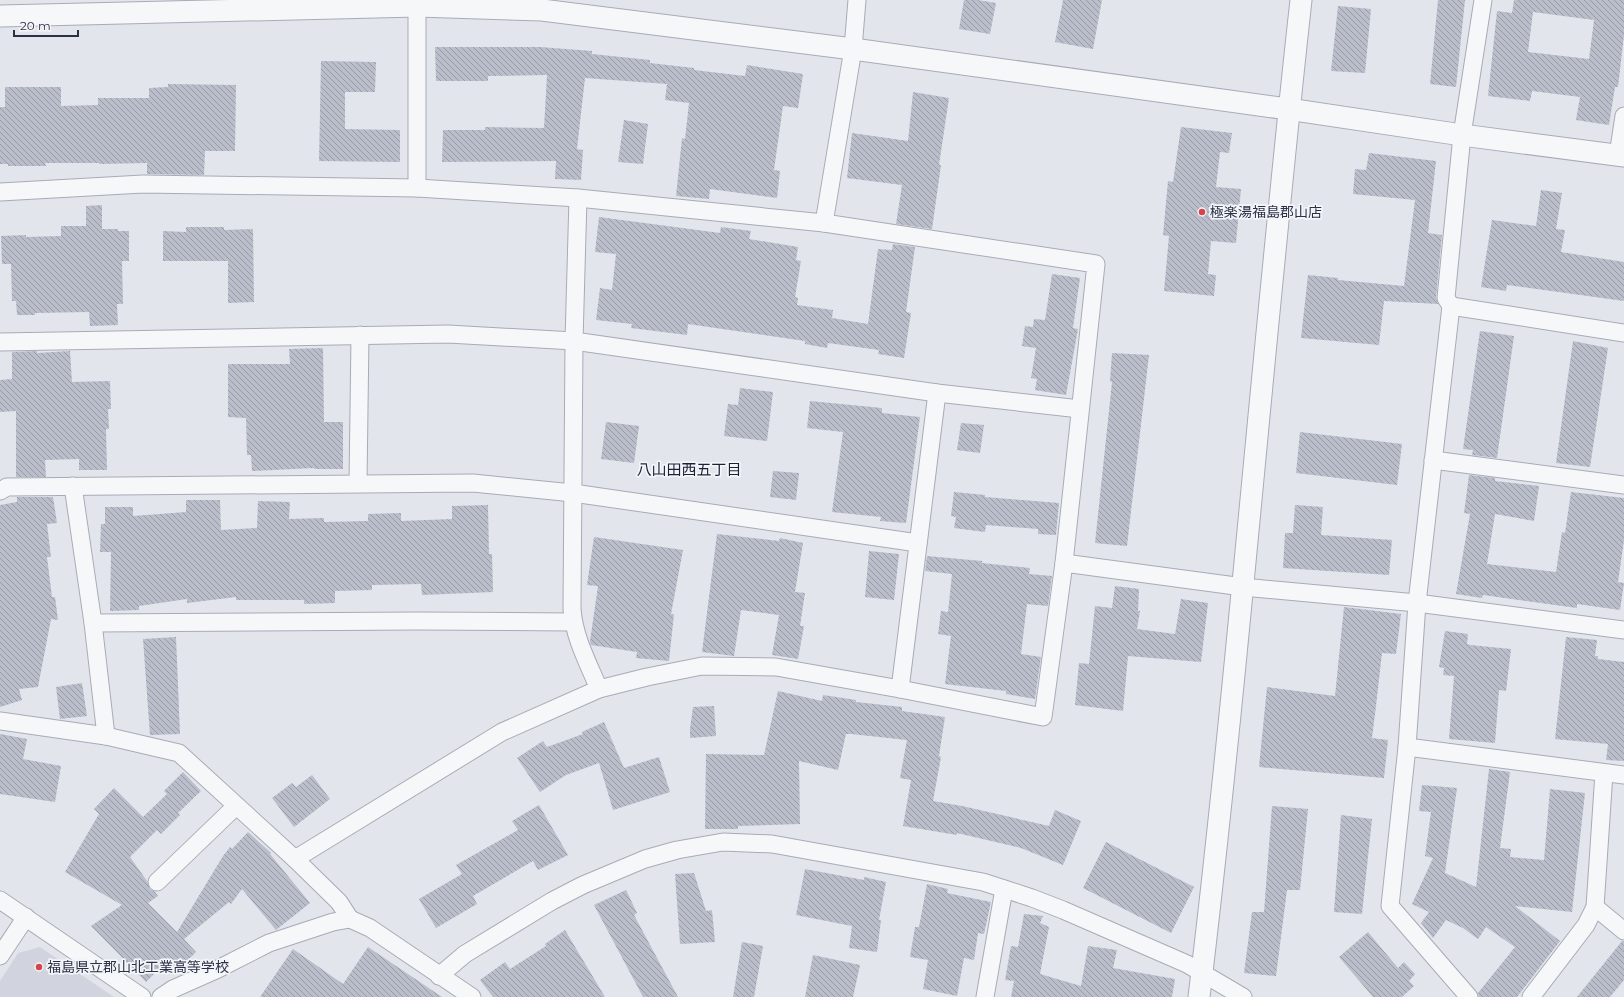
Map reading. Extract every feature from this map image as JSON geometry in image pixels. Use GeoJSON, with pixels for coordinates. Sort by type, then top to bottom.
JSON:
{"type":"FeatureCollection","features":[{"type":"Feature","properties":{"kind":"street"},"geometry":{"type":"LineString","coordinates":[[824,223],[852,49],[857,0]]}},
{"type":"Feature","properties":{"kind":"street"},"geometry":{"type":"LineString","coordinates":[[1199,997],[1216,857],[1288,109],[1300,0]]}},
{"type":"Feature","properties":{"kind":"street"},"geometry":{"type":"LineString","coordinates":[[1469,997],[1390,906],[1407,747],[1417,603],[1451,306],[1446,298],[1462,135],[1483,0]]}},
{"type":"Feature","properties":{"kind":"street"},"geometry":{"type":"LineString","coordinates":[[417,3],[417,188]]}},
{"type":"Feature","properties":{"kind":"street"},"geometry":{"type":"LineString","coordinates":[[0,16],[417,3],[542,10],[852,49],[1621,156],[1624,116]]}},
{"type":"Feature","properties":{"kind":"street"},"geometry":{"type":"LineString","coordinates":[[0,192],[143,184],[417,188],[578,198],[824,223],[1096,264],[1064,563],[1043,717],[900,689],[776,667],[702,666],[647,677],[600,689],[502,732],[295,859]]}},
{"type":"Feature","properties":{"kind":"street"},"geometry":{"type":"LineString","coordinates":[[578,198],[574,341],[573,622],[575,633],[600,689]]}},
{"type":"Feature","properties":{"kind":"street"},"geometry":{"type":"LineString","coordinates":[[1451,306],[1624,333]]}},
{"type":"Feature","properties":{"kind":"street"},"geometry":{"type":"LineString","coordinates":[[0,342],[448,334],[574,341],[936,393],[1080,409]]}},
{"type":"Feature","properties":{"kind":"street"},"geometry":{"type":"LineString","coordinates":[[358,483],[360,335]]}},
{"type":"Feature","properties":{"kind":"street"},"geometry":{"type":"LineString","coordinates":[[900,689],[936,393]]}},
{"type":"Feature","properties":{"kind":"street"},"geometry":{"type":"LineString","coordinates":[[1433,460],[1624,485]]}},
{"type":"Feature","properties":{"kind":"street"},"geometry":{"type":"LineString","coordinates":[[0,491],[7,487],[473,483],[573,493],[918,542]]}},
{"type":"Feature","properties":{"kind":"street"},"geometry":{"type":"LineString","coordinates":[[73,486],[94,623],[106,736]]}},
{"type":"Feature","properties":{"kind":"street"},"geometry":{"type":"LineString","coordinates":[[1064,563],[1243,587],[1417,603],[1624,630]]}},
{"type":"Feature","properties":{"kind":"street"},"geometry":{"type":"LineString","coordinates":[[94,623],[410,621],[573,622]]}},
{"type":"Feature","properties":{"kind":"street"},"geometry":{"type":"LineString","coordinates":[[0,721],[106,736],[179,753],[295,859],[339,902],[350,919],[370,928],[472,997]]}},
{"type":"Feature","properties":{"kind":"street"},"geometry":{"type":"LineString","coordinates":[[1407,747],[1624,775]]}},
{"type":"Feature","properties":{"kind":"street"},"geometry":{"type":"LineString","coordinates":[[1531,997],[1586,925],[1595,907],[1604,773]]}},
{"type":"Feature","properties":{"kind":"street"},"geometry":{"type":"LineString","coordinates":[[158,882],[236,806]]}},
{"type":"Feature","properties":{"kind":"street"},"geometry":{"type":"LineString","coordinates":[[439,976],[465,954],[552,901],[583,885],[645,859],[723,842],[772,844],[983,882],[1063,910],[1187,964],[1243,997]]}},
{"type":"Feature","properties":{"kind":"street"},"geometry":{"type":"LineString","coordinates":[[985,997],[1004,889]]}},
{"type":"Feature","properties":{"kind":"street"},"geometry":{"type":"LineString","coordinates":[[0,900],[142,997]]}},
{"type":"Feature","properties":{"kind":"street"},"geometry":{"type":"LineString","coordinates":[[1595,907],[1624,931]]}},
{"type":"Feature","properties":{"kind":"street"},"geometry":{"type":"LineString","coordinates":[[0,956],[26,917]]}},
{"type":"Feature","properties":{"kind":"street"},"geometry":{"type":"LineString","coordinates":[[161,997],[173,989],[218,969],[269,942],[333,922],[350,919]]}},
{"type":"Feature","properties":{"kind":"shaded area","name":"福島県立郡山北工業高等学校"},"geometry":{"type":"Polygon","coordinates":[[[40,947],[114,997],[0,997],[0,981],[18,953],[40,947]]]}},
{"type":"Feature","properties":{"kind":"building"},"geometry":{"type":"Polygon","coordinates":[[[964,0],[978,0],[996,3],[990,34],[959,29],[964,0]]]}},
{"type":"Feature","properties":{"kind":"building"},"geometry":{"type":"Polygon","coordinates":[[[1063,0],[1102,0],[1093,49],[1055,42],[1063,0]]]}},
{"type":"Feature","properties":{"kind":"building"},"geometry":{"type":"Polygon","coordinates":[[[1438,0],[1465,0],[1456,87],[1430,84],[1438,0]]]}},
{"type":"Feature","properties":{"kind":"building"},"geometry":{"type":"Polygon","coordinates":[[[1514,0],[1624,0],[1624,35],[1618,87],[1615,87],[1609,125],[1576,120],[1580,97],[1532,91],[1530,101],[1488,96],[1497,11],[1512,13],[1514,0]],[[1533,12],[1528,52],[1589,59],[1594,20],[1533,12]]]}},
{"type":"Feature","properties":{"kind":"building"},"geometry":{"type":"Polygon","coordinates":[[[1338,6],[1371,9],[1365,73],[1331,71],[1338,6]]]}},
{"type":"Feature","properties":{"kind":"building"},"geometry":{"type":"Polygon","coordinates":[[[435,47],[540,47],[592,51],[592,54],[650,60],[650,63],[745,76],[747,65],[803,74],[798,108],[783,106],[774,170],[780,171],[777,198],[710,189],[709,199],[676,196],[682,138],[685,139],[689,103],[665,100],[667,84],[585,78],[577,149],[583,150],[581,180],[555,179],[556,161],[442,162],[443,130],[485,130],[485,127],[544,128],[547,75],[488,76],[488,81],[436,81],[435,47]]]}},
{"type":"Feature","properties":{"kind":"building"},"geometry":{"type":"Polygon","coordinates":[[[321,61],[376,62],[375,92],[345,92],[345,129],[400,130],[400,162],[319,161],[321,61]]]}},
{"type":"Feature","properties":{"kind":"building"},"geometry":{"type":"Polygon","coordinates":[[[168,84],[236,85],[235,151],[205,151],[204,175],[147,174],[147,163],[45,163],[46,166],[8,166],[8,164],[0,164],[0,107],[5,107],[5,87],[61,87],[61,106],[98,105],[98,98],[149,98],[149,88],[168,87],[168,84]]]}},
{"type":"Feature","properties":{"kind":"building"},"geometry":{"type":"Polygon","coordinates":[[[913,92],[949,98],[939,165],[941,165],[932,229],[896,224],[902,185],[847,178],[852,133],[908,141],[913,92]]]}},
{"type":"Feature","properties":{"kind":"building"},"geometry":{"type":"Polygon","coordinates":[[[624,120],[648,124],[643,164],[618,162],[624,120]]]}},
{"type":"Feature","properties":{"kind":"building","name":"極楽湯福島郡山店"},"geometry":{"type":"Polygon","coordinates":[[[1181,127],[1232,133],[1229,153],[1220,152],[1216,187],[1241,189],[1236,243],[1211,241],[1208,274],[1216,275],[1214,296],[1164,291],[1169,236],[1163,235],[1168,181],[1173,182],[1181,127]]]}},
{"type":"Feature","properties":{"kind":"building"},"geometry":{"type":"Polygon","coordinates":[[[1369,153],[1436,161],[1428,233],[1442,235],[1436,297],[1438,304],[1384,301],[1379,345],[1301,338],[1308,275],[1338,278],[1338,280],[1404,286],[1415,200],[1353,194],[1355,169],[1366,170],[1369,153]]]}},
{"type":"Feature","properties":{"kind":"building"},"geometry":{"type":"Polygon","coordinates":[[[1541,190],[1562,193],[1556,229],[1565,230],[1561,252],[1624,262],[1624,301],[1507,285],[1506,291],[1481,287],[1492,220],[1536,226],[1541,190]]]}},
{"type":"Feature","properties":{"kind":"building"},"geometry":{"type":"Polygon","coordinates":[[[102,205],[102,229],[129,231],[129,261],[122,261],[123,304],[117,304],[118,325],[90,326],[89,312],[35,313],[35,315],[17,315],[16,301],[12,301],[11,264],[2,264],[1,236],[61,236],[61,226],[86,226],[86,206],[102,205]]]}},
{"type":"Feature","properties":{"kind":"building"},"geometry":{"type":"Polygon","coordinates":[[[599,217],[720,233],[721,227],[751,231],[749,239],[798,247],[796,260],[801,261],[795,297],[798,298],[797,305],[833,310],[832,318],[868,324],[878,249],[892,250],[893,244],[915,247],[906,312],[911,313],[904,358],[878,354],[879,350],[828,343],[827,348],[805,344],[805,341],[688,324],[687,335],[631,328],[632,324],[596,320],[600,288],[612,290],[616,254],[595,252],[599,217]]]}},
{"type":"Feature","properties":{"kind":"building"},"geometry":{"type":"Polygon","coordinates":[[[186,227],[224,227],[224,230],[253,229],[254,302],[228,303],[228,261],[163,261],[163,231],[186,232],[186,227]]]}},
{"type":"Feature","properties":{"kind":"building"},"geometry":{"type":"Polygon","coordinates":[[[1052,274],[1080,278],[1073,328],[1078,329],[1066,395],[1035,390],[1037,379],[1031,378],[1036,348],[1022,346],[1025,326],[1033,327],[1034,319],[1045,320],[1052,274]]]}},
{"type":"Feature","properties":{"kind":"building"},"geometry":{"type":"Polygon","coordinates":[[[1480,331],[1514,336],[1497,458],[1472,455],[1473,450],[1463,449],[1480,331]]]}},
{"type":"Feature","properties":{"kind":"building"},"geometry":{"type":"Polygon","coordinates":[[[1573,341],[1608,348],[1590,467],[1556,463],[1573,341]]]}},
{"type":"Feature","properties":{"kind":"building"},"geometry":{"type":"Polygon","coordinates":[[[323,348],[324,422],[343,422],[343,469],[314,468],[252,471],[251,455],[247,455],[246,418],[228,417],[228,364],[290,364],[289,349],[323,348]]]}},
{"type":"Feature","properties":{"kind":"building"},"geometry":{"type":"Polygon","coordinates":[[[37,351],[37,353],[70,351],[72,382],[110,381],[111,409],[108,409],[109,429],[106,429],[107,470],[79,470],[79,459],[45,460],[46,477],[16,477],[16,411],[0,412],[0,380],[12,379],[12,352],[37,351]]]}},
{"type":"Feature","properties":{"kind":"building"},"geometry":{"type":"Polygon","coordinates":[[[1112,353],[1149,355],[1127,546],[1095,543],[1112,382],[1110,381],[1112,353]]]}},
{"type":"Feature","properties":{"kind":"building"},"geometry":{"type":"Polygon","coordinates":[[[740,388],[773,392],[767,441],[724,436],[728,404],[738,405],[740,388]]]}},
{"type":"Feature","properties":{"kind":"building"},"geometry":{"type":"Polygon","coordinates":[[[810,401],[882,408],[882,413],[920,417],[906,523],[880,521],[881,517],[832,512],[843,432],[807,428],[810,401]]]}},
{"type":"Feature","properties":{"kind":"building"},"geometry":{"type":"Polygon","coordinates":[[[606,422],[639,426],[634,463],[601,459],[606,422]]]}},
{"type":"Feature","properties":{"kind":"building"},"geometry":{"type":"Polygon","coordinates":[[[961,423],[984,425],[980,453],[957,450],[961,423]]]}},
{"type":"Feature","properties":{"kind":"building"},"geometry":{"type":"Polygon","coordinates":[[[1300,432],[1402,444],[1397,485],[1296,473],[1300,432]]]}},
{"type":"Feature","properties":{"kind":"building"},"geometry":{"type":"Polygon","coordinates":[[[773,471],[799,473],[796,500],[770,497],[773,471]]]}},
{"type":"Feature","properties":{"kind":"building"},"geometry":{"type":"Polygon","coordinates":[[[1469,475],[1495,478],[1495,481],[1539,486],[1534,521],[1495,514],[1487,564],[1556,572],[1562,532],[1565,533],[1571,492],[1624,498],[1624,540],[1618,582],[1624,583],[1620,610],[1577,604],[1577,608],[1483,595],[1482,598],[1456,594],[1470,514],[1464,513],[1469,475]]]}},
{"type":"Feature","properties":{"kind":"building"},"geometry":{"type":"Polygon","coordinates":[[[954,492],[985,495],[985,497],[1059,503],[1056,535],[1038,534],[1038,529],[986,525],[985,532],[954,528],[956,517],[951,516],[954,492]]]}},
{"type":"Feature","properties":{"kind":"building"},"geometry":{"type":"Polygon","coordinates":[[[17,497],[53,497],[57,523],[47,524],[51,557],[47,557],[52,597],[55,597],[58,620],[51,619],[38,687],[19,689],[22,700],[0,707],[0,505],[17,502],[17,497]]]}},
{"type":"Feature","properties":{"kind":"building"},"geometry":{"type":"Polygon","coordinates":[[[186,500],[220,500],[221,530],[257,528],[258,501],[290,502],[289,519],[324,518],[324,522],[368,521],[368,514],[401,513],[401,521],[452,519],[452,506],[488,505],[489,554],[492,554],[493,592],[422,595],[421,584],[372,585],[372,590],[335,591],[335,603],[304,604],[304,600],[236,600],[236,597],[187,603],[187,599],[139,606],[139,610],[110,611],[111,552],[100,552],[101,524],[105,524],[105,507],[133,507],[133,516],[186,512],[186,500]]]}},
{"type":"Feature","properties":{"kind":"building"},"geometry":{"type":"Polygon","coordinates":[[[1295,505],[1323,507],[1321,535],[1392,540],[1389,575],[1283,568],[1285,533],[1293,533],[1295,505]]]}},
{"type":"Feature","properties":{"kind":"building"},"geometry":{"type":"Polygon","coordinates":[[[717,534],[779,541],[780,538],[803,543],[795,592],[805,593],[800,626],[804,626],[798,659],[772,655],[779,615],[741,610],[734,656],[702,652],[717,534]]]}},
{"type":"Feature","properties":{"kind":"building"},"geometry":{"type":"Polygon","coordinates":[[[594,537],[683,550],[671,614],[674,614],[669,661],[636,658],[637,652],[591,645],[590,641],[598,586],[587,585],[594,537]]]}},
{"type":"Feature","properties":{"kind":"building"},"geometry":{"type":"Polygon","coordinates":[[[869,551],[899,554],[894,600],[865,597],[869,551]]]}},
{"type":"Feature","properties":{"kind":"building"},"geometry":{"type":"Polygon","coordinates":[[[927,556],[982,561],[982,563],[1030,568],[1029,574],[1052,576],[1048,606],[1027,604],[1021,654],[1041,657],[1035,699],[1006,694],[1006,691],[945,684],[951,636],[938,634],[941,611],[948,612],[952,574],[925,571],[927,556]]]}},
{"type":"Feature","properties":{"kind":"building"},"geometry":{"type":"Polygon","coordinates":[[[1115,586],[1139,589],[1138,611],[1140,611],[1137,629],[1175,634],[1181,599],[1208,603],[1201,662],[1128,656],[1123,711],[1075,705],[1079,663],[1089,664],[1095,606],[1112,608],[1115,586]]]}},
{"type":"Feature","properties":{"kind":"building"},"geometry":{"type":"Polygon","coordinates":[[[1344,607],[1401,614],[1396,654],[1382,653],[1372,738],[1388,740],[1384,778],[1259,767],[1267,687],[1335,696],[1344,607]]]}},
{"type":"Feature","properties":{"kind":"building"},"geometry":{"type":"Polygon","coordinates":[[[1445,631],[1468,634],[1467,644],[1470,645],[1511,649],[1506,691],[1499,690],[1495,743],[1449,739],[1454,676],[1443,675],[1444,668],[1439,667],[1445,631]]]}},
{"type":"Feature","properties":{"kind":"building"},"geometry":{"type":"Polygon","coordinates":[[[176,637],[180,734],[150,735],[143,639],[176,637]]]}},
{"type":"Feature","properties":{"kind":"building"},"geometry":{"type":"Polygon","coordinates":[[[1566,637],[1597,640],[1595,656],[1598,656],[1598,659],[1624,662],[1624,761],[1606,760],[1608,744],[1555,739],[1566,637]]]}},
{"type":"Feature","properties":{"kind":"building"},"geometry":{"type":"Polygon","coordinates":[[[82,683],[87,716],[60,719],[56,687],[82,683]]]}},
{"type":"Feature","properties":{"kind":"building"},"geometry":{"type":"Polygon","coordinates":[[[778,691],[822,701],[823,695],[856,700],[856,702],[902,707],[902,711],[945,717],[939,756],[941,757],[933,801],[962,806],[1049,826],[1055,810],[1081,821],[1063,865],[1021,848],[957,833],[957,835],[903,826],[911,780],[900,778],[907,740],[851,734],[846,734],[838,770],[799,761],[800,824],[738,826],[738,829],[705,829],[706,754],[764,755],[778,691]]]}},
{"type":"Feature","properties":{"kind":"building"},"geometry":{"type":"Polygon","coordinates":[[[714,706],[716,736],[690,738],[693,707],[714,706]]]}},
{"type":"Feature","properties":{"kind":"building"},"geometry":{"type":"Polygon","coordinates":[[[604,722],[624,768],[659,757],[670,792],[613,810],[599,763],[566,775],[540,792],[517,758],[543,741],[547,747],[583,734],[582,732],[604,722]]]}},
{"type":"Feature","properties":{"kind":"building"},"geometry":{"type":"Polygon","coordinates":[[[0,734],[27,739],[23,759],[61,766],[55,802],[0,794],[0,734]]]}},
{"type":"Feature","properties":{"kind":"building"},"geometry":{"type":"Polygon","coordinates":[[[1489,769],[1510,772],[1500,848],[1511,849],[1510,857],[1544,860],[1550,789],[1585,793],[1572,912],[1515,906],[1560,941],[1517,997],[1479,997],[1478,993],[1515,947],[1486,927],[1478,939],[1463,928],[1446,920],[1433,938],[1421,923],[1429,912],[1412,904],[1433,858],[1425,856],[1431,812],[1419,811],[1422,785],[1457,788],[1445,873],[1476,887],[1489,769]]]}},
{"type":"Feature","properties":{"kind":"building"},"geometry":{"type":"Polygon","coordinates":[[[183,772],[201,791],[178,813],[180,815],[161,834],[157,830],[130,857],[147,881],[150,889],[158,896],[148,903],[177,932],[223,856],[230,847],[232,849],[248,832],[271,853],[270,854],[310,903],[276,930],[242,889],[231,904],[229,902],[184,939],[196,952],[178,970],[168,960],[146,982],[91,926],[122,905],[65,872],[99,814],[94,809],[114,788],[143,817],[167,794],[164,791],[183,772]]]}},
{"type":"Feature","properties":{"kind":"building"},"geometry":{"type":"Polygon","coordinates":[[[312,775],[330,799],[294,827],[272,798],[292,783],[296,787],[312,775]]]}},
{"type":"Feature","properties":{"kind":"building"},"geometry":{"type":"Polygon","coordinates":[[[539,805],[568,855],[538,870],[533,861],[473,896],[477,904],[436,928],[419,899],[462,874],[456,865],[518,830],[512,821],[539,805]]]}},
{"type":"Feature","properties":{"kind":"building"},"geometry":{"type":"Polygon","coordinates":[[[1272,806],[1308,809],[1300,890],[1287,890],[1276,976],[1244,973],[1252,912],[1264,912],[1272,806]]]}},
{"type":"Feature","properties":{"kind":"building"},"geometry":{"type":"Polygon","coordinates":[[[1341,815],[1372,819],[1362,914],[1334,912],[1341,815]]]}},
{"type":"Feature","properties":{"kind":"building"},"geometry":{"type":"Polygon","coordinates":[[[1106,842],[1194,887],[1171,933],[1083,888],[1106,842]]]}},
{"type":"Feature","properties":{"kind":"building"},"geometry":{"type":"Polygon","coordinates":[[[805,869],[864,880],[864,877],[886,882],[879,920],[881,920],[877,952],[849,948],[852,926],[796,915],[805,869]]]}},
{"type":"Feature","properties":{"kind":"building"},"geometry":{"type":"Polygon","coordinates":[[[694,873],[706,911],[712,910],[715,942],[680,944],[675,874],[694,873]]]}},
{"type":"Feature","properties":{"kind":"building"},"geometry":{"type":"Polygon","coordinates":[[[927,884],[948,889],[947,893],[991,902],[984,934],[978,933],[974,960],[964,958],[957,996],[923,989],[928,960],[910,957],[915,927],[919,927],[927,884]]]}},
{"type":"Feature","properties":{"kind":"building"},"geometry":{"type":"Polygon","coordinates":[[[626,890],[637,913],[634,915],[678,997],[643,997],[594,905],[626,890]]]}},
{"type":"Feature","properties":{"kind":"building"},"geometry":{"type":"Polygon","coordinates":[[[1024,914],[1043,916],[1040,923],[1049,927],[1040,974],[1081,986],[1088,946],[1117,950],[1113,968],[1175,979],[1172,997],[1011,997],[1014,981],[1005,980],[1011,946],[1018,947],[1024,914]]]}},
{"type":"Feature","properties":{"kind":"building"},"geometry":{"type":"Polygon","coordinates":[[[565,930],[605,997],[493,997],[480,980],[505,962],[510,969],[546,946],[545,944],[565,930]]]}},
{"type":"Feature","properties":{"kind":"building"},"geometry":{"type":"Polygon","coordinates":[[[1368,932],[1398,968],[1404,962],[1415,974],[1409,981],[1414,986],[1402,997],[1373,997],[1339,957],[1368,932]]]}},
{"type":"Feature","properties":{"kind":"building"},"geometry":{"type":"Polygon","coordinates":[[[1622,941],[1624,941],[1624,980],[1610,997],[1577,997],[1622,941]]]}},
{"type":"Feature","properties":{"kind":"building"},"geometry":{"type":"Polygon","coordinates":[[[742,942],[763,946],[754,997],[733,997],[742,942]]]}},
{"type":"Feature","properties":{"kind":"building"},"geometry":{"type":"Polygon","coordinates":[[[368,947],[442,997],[260,997],[293,949],[343,984],[368,947]]]}},
{"type":"Feature","properties":{"kind":"building"},"geometry":{"type":"Polygon","coordinates":[[[813,955],[860,965],[853,997],[805,997],[813,955]]]}},
{"type":"Feature","properties":{"kind":"place","name":"極楽湯福島郡山店"},"geometry":{"type":"Point","coordinates":[1202,212]}},
{"type":"Feature","properties":{"kind":"place","name":"福島県立郡山北工業高等学校"},"geometry":{"type":"Point","coordinates":[39,967]}},
{"type":"Feature","properties":{"kind":"district","name":"八山田西五丁目"},"geometry":{"type":"Point","coordinates":[689,469]}}]}
